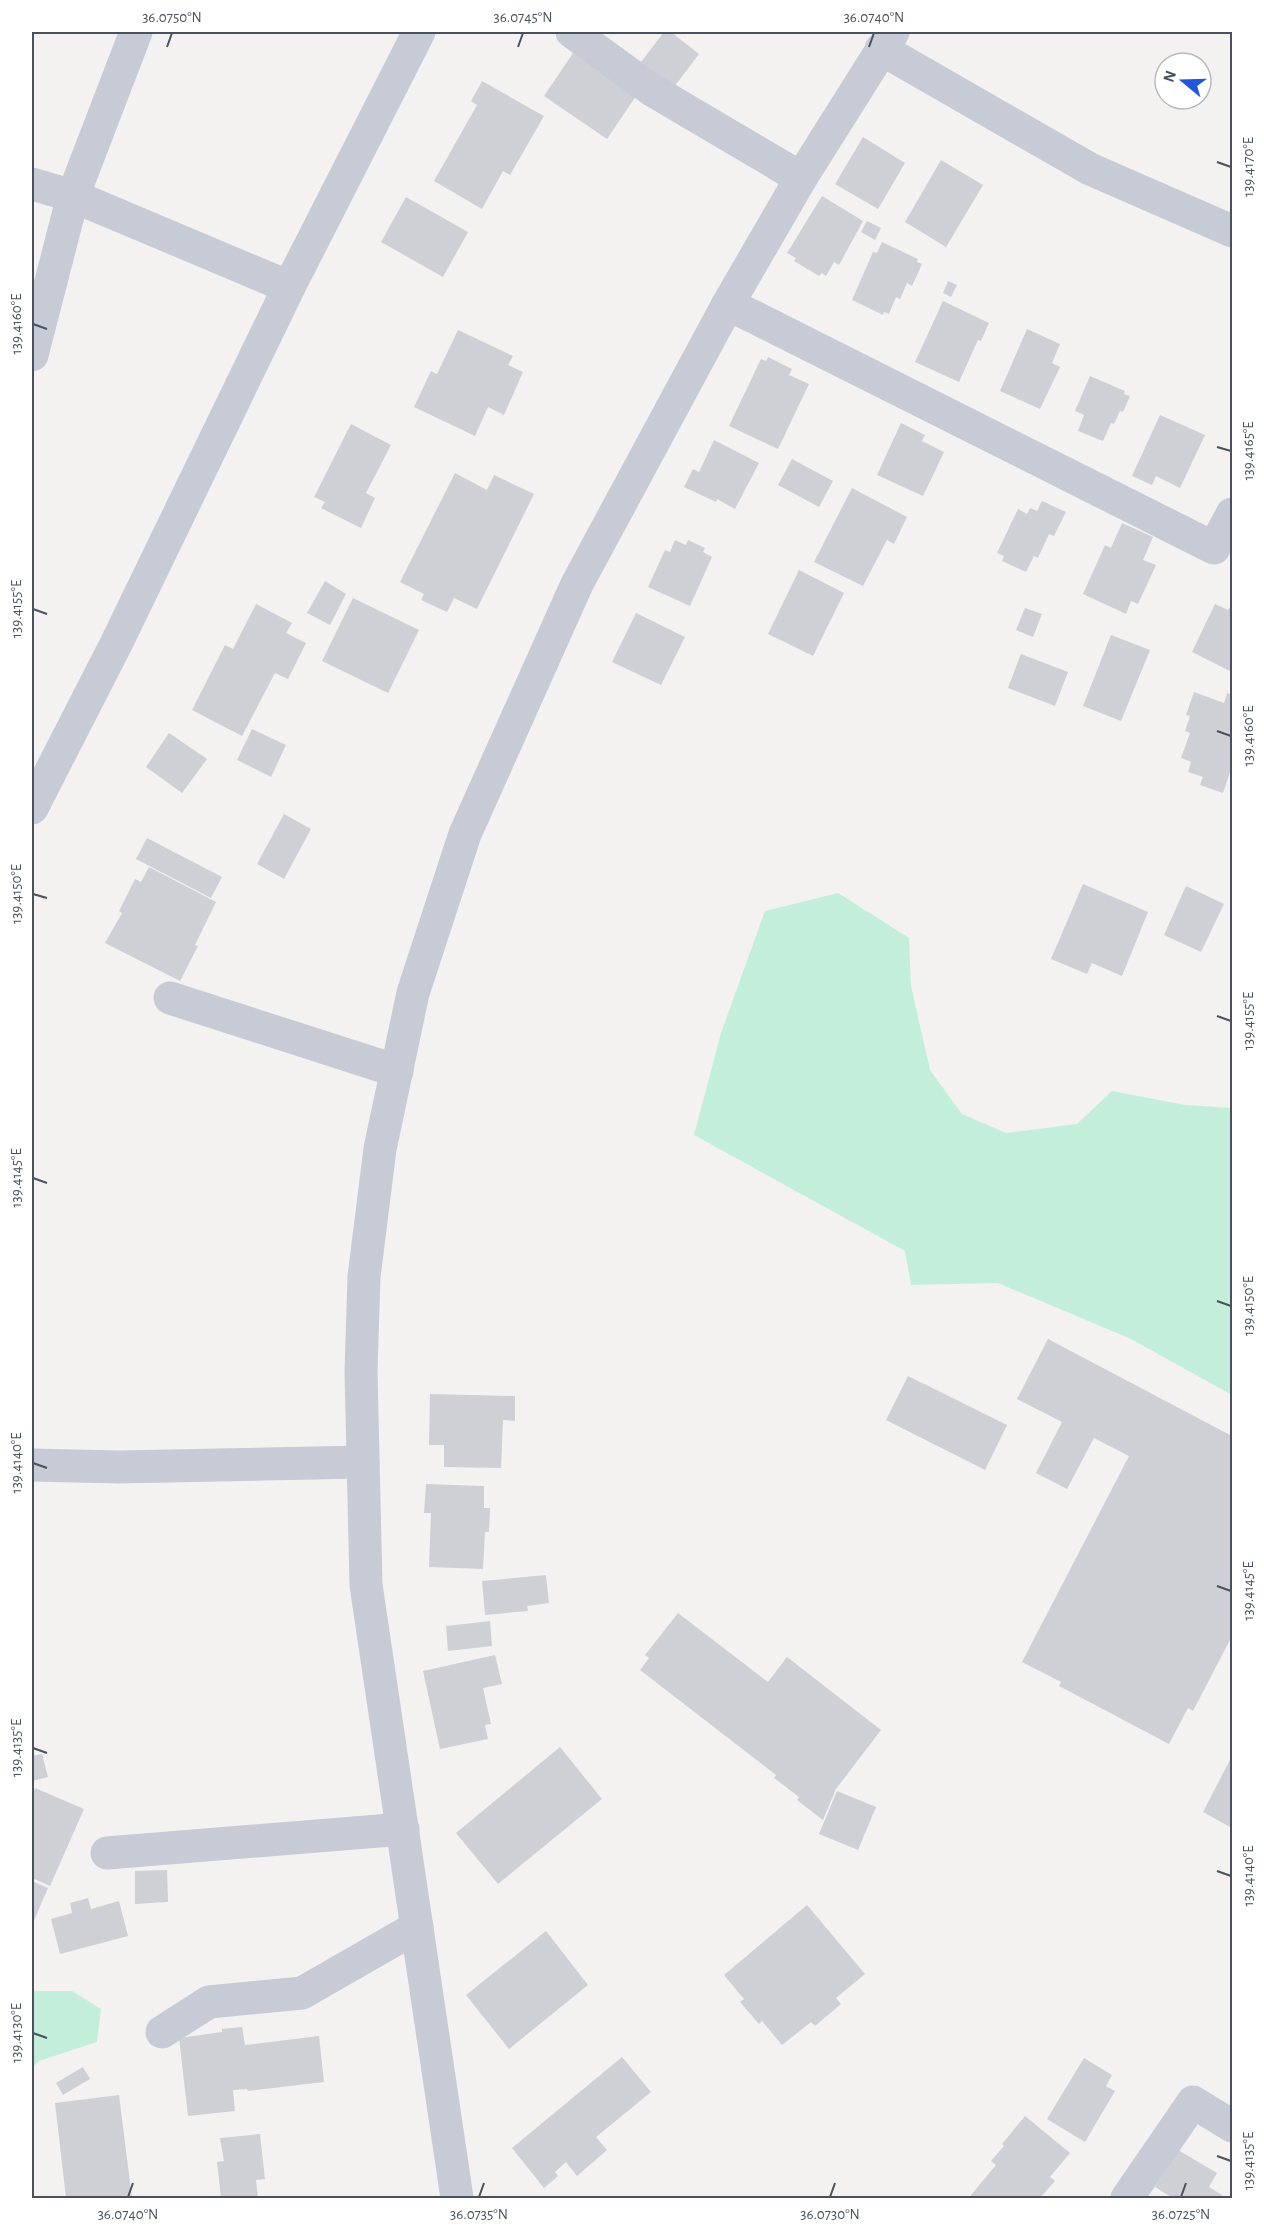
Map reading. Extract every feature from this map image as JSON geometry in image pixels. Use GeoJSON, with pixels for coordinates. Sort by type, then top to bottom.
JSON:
{"type":"FeatureCollection","features":[{"type":"Feature","properties":{"kind":"street"},"geometry":{"type":"LineString","coordinates":[[32,355],[73,196],[136,32]]}},
{"type":"Feature","properties":{"kind":"street"},"geometry":{"type":"LineString","coordinates":[[33,802],[116,644],[288,287],[419,32]]}},
{"type":"Feature","properties":{"kind":"street"},"geometry":{"type":"LineString","coordinates":[[572,32],[652,90],[801,178]]}},
{"type":"Feature","properties":{"kind":"street"},"geometry":{"type":"LineString","coordinates":[[457,2199],[366,1586],[361,1371],[364,1277],[380,1149],[413,993],[465,834],[577,584],[728,304],[801,178],[887,40],[1090,170],[1233,231]]}},
{"type":"Feature","properties":{"kind":"street"},"geometry":{"type":"LineString","coordinates":[[32,184],[73,196],[288,287]]}},
{"type":"Feature","properties":{"kind":"street"},"geometry":{"type":"LineString","coordinates":[[728,304],[1214,548],[1233,514]]}},
{"type":"Feature","properties":{"kind":"street"},"geometry":{"type":"LineString","coordinates":[[170,998],[397,1071]]}},
{"type":"Feature","properties":{"kind":"street"},"geometry":{"type":"LineString","coordinates":[[32,1465],[119,1467],[363,1462]]}},
{"type":"Feature","properties":{"kind":"street"},"geometry":{"type":"LineString","coordinates":[[107,1853],[403,1829]]}},
{"type":"Feature","properties":{"kind":"street"},"geometry":{"type":"LineString","coordinates":[[162,2032],[209,2002],[302,1993],[417,1927]]}},
{"type":"Feature","properties":{"kind":"street"},"geometry":{"type":"LineString","coordinates":[[1127,2199],[1193,2102],[1233,2126]]}},
{"type":"Feature","properties":{"kind":"green space"},"geometry":{"type":"Polygon","coordinates":[[[838,893],[909,938],[911,986],[930,1070],[962,1114],[1006,1133],[1077,1124],[1112,1091],[1185,1105],[1232,1108],[1232,1395],[1131,1339],[998,1283],[911,1285],[905,1251],[694,1135],[721,1033],[765,911],[838,893]]]}},
{"type":"Feature","properties":{"kind":"green space"},"geometry":{"type":"Polygon","coordinates":[[[32,1991],[72,1991],[101,2009],[97,2042],[39,2061],[32,2068],[32,1991]]]}},
{"type":"Feature","properties":{"kind":"building"},"geometry":{"type":"Polygon","coordinates":[[[664,32],[671,32],[699,54],[674,87],[641,62],[664,32]]]}},
{"type":"Feature","properties":{"kind":"building"},"geometry":{"type":"Polygon","coordinates":[[[573,53],[636,96],[607,139],[544,96],[573,53]]]}},
{"type":"Feature","properties":{"kind":"building"},"geometry":{"type":"Polygon","coordinates":[[[482,81],[544,116],[510,175],[503,171],[482,209],[434,181],[477,105],[471,101],[482,81]]]}},
{"type":"Feature","properties":{"kind":"building"},"geometry":{"type":"Polygon","coordinates":[[[863,137],[905,163],[878,209],[835,184],[863,137]]]}},
{"type":"Feature","properties":{"kind":"building"},"geometry":{"type":"Polygon","coordinates":[[[941,160],[983,185],[946,247],[905,222],[941,160]]]}},
{"type":"Feature","properties":{"kind":"building"},"geometry":{"type":"Polygon","coordinates":[[[822,196],[863,221],[839,265],[834,262],[826,276],[822,273],[819,276],[794,261],[796,258],[787,253],[822,196]]]}},
{"type":"Feature","properties":{"kind":"building"},"geometry":{"type":"Polygon","coordinates":[[[406,197],[468,232],[443,277],[381,242],[406,197]]]}},
{"type":"Feature","properties":{"kind":"building"},"geometry":{"type":"Polygon","coordinates":[[[867,221],[881,228],[875,240],[861,232],[867,221]]]}},
{"type":"Feature","properties":{"kind":"building"},"geometry":{"type":"Polygon","coordinates":[[[882,242],[918,259],[917,262],[922,264],[912,286],[907,283],[900,299],[896,297],[889,314],[884,312],[883,315],[852,300],[873,252],[877,253],[882,242]]]}},
{"type":"Feature","properties":{"kind":"building"},"geometry":{"type":"Polygon","coordinates":[[[948,281],[957,285],[951,297],[943,293],[948,281]]]}},
{"type":"Feature","properties":{"kind":"building"},"geometry":{"type":"Polygon","coordinates":[[[943,301],[989,323],[981,341],[978,340],[959,382],[915,362],[943,301]]]}},
{"type":"Feature","properties":{"kind":"building"},"geometry":{"type":"Polygon","coordinates":[[[1027,329],[1060,344],[1052,363],[1060,367],[1040,409],[1000,391],[1027,329]]]}},
{"type":"Feature","properties":{"kind":"building"},"geometry":{"type":"Polygon","coordinates":[[[458,330],[513,356],[508,365],[523,372],[504,415],[488,407],[475,436],[414,407],[431,371],[437,374],[458,330]]]}},
{"type":"Feature","properties":{"kind":"building"},"geometry":{"type":"Polygon","coordinates":[[[768,357],[792,369],[789,375],[809,384],[778,449],[729,426],[761,359],[766,361],[768,357]]]}},
{"type":"Feature","properties":{"kind":"building"},"geometry":{"type":"Polygon","coordinates":[[[1090,376],[1125,391],[1124,394],[1130,396],[1123,412],[1120,411],[1114,424],[1111,423],[1103,441],[1078,431],[1084,415],[1075,411],[1090,376]]]}},
{"type":"Feature","properties":{"kind":"building"},"geometry":{"type":"Polygon","coordinates":[[[1160,415],[1205,435],[1180,488],[1156,476],[1152,485],[1132,476],[1160,415]]]}},
{"type":"Feature","properties":{"kind":"building"},"geometry":{"type":"Polygon","coordinates":[[[901,423],[925,435],[922,441],[944,452],[923,496],[877,475],[901,423]]]}},
{"type":"Feature","properties":{"kind":"building"},"geometry":{"type":"Polygon","coordinates":[[[351,424],[391,445],[366,493],[375,498],[361,528],[321,508],[325,502],[314,497],[351,424]]]}},
{"type":"Feature","properties":{"kind":"building"},"geometry":{"type":"Polygon","coordinates":[[[714,440],[759,463],[735,509],[717,499],[716,502],[684,487],[693,469],[699,472],[714,440]]]}},
{"type":"Feature","properties":{"kind":"building"},"geometry":{"type":"Polygon","coordinates":[[[792,459],[833,481],[819,507],[778,485],[792,459]]]}},
{"type":"Feature","properties":{"kind":"building"},"geometry":{"type":"Polygon","coordinates":[[[455,473],[487,490],[494,475],[534,494],[477,609],[454,598],[447,612],[421,600],[424,594],[400,582],[455,473]]]}},
{"type":"Feature","properties":{"kind":"building"},"geometry":{"type":"Polygon","coordinates":[[[852,488],[907,517],[894,544],[887,540],[863,586],[814,562],[852,488]]]}},
{"type":"Feature","properties":{"kind":"building"},"geometry":{"type":"Polygon","coordinates":[[[1042,501],[1066,512],[1054,536],[1049,534],[1038,558],[1034,556],[1026,572],[1002,561],[1004,556],[997,553],[1018,509],[1027,514],[1030,508],[1037,511],[1042,501]]]}},
{"type":"Feature","properties":{"kind":"building"},"geometry":{"type":"Polygon","coordinates":[[[1122,523],[1153,537],[1143,560],[1156,565],[1138,604],[1131,601],[1126,614],[1083,594],[1105,545],[1111,548],[1122,523]]]}},
{"type":"Feature","properties":{"kind":"building"},"geometry":{"type":"Polygon","coordinates":[[[675,540],[686,545],[688,540],[705,548],[703,552],[712,557],[690,606],[648,587],[665,550],[670,552],[675,540]]]}},
{"type":"Feature","properties":{"kind":"building"},"geometry":{"type":"Polygon","coordinates":[[[799,570],[844,593],[813,656],[768,634],[799,570]]]}},
{"type":"Feature","properties":{"kind":"building"},"geometry":{"type":"Polygon","coordinates":[[[325,581],[346,594],[330,625],[307,613],[325,581]]]}},
{"type":"Feature","properties":{"kind":"building"},"geometry":{"type":"Polygon","coordinates":[[[353,598],[419,630],[388,693],[322,661],[353,598]]]}},
{"type":"Feature","properties":{"kind":"building"},"geometry":{"type":"Polygon","coordinates":[[[256,604],[292,623],[286,633],[306,643],[288,679],[275,673],[242,736],[192,710],[225,645],[233,649],[256,604]]]}},
{"type":"Feature","properties":{"kind":"building"},"geometry":{"type":"Polygon","coordinates":[[[1215,604],[1228,610],[1230,607],[1232,609],[1232,672],[1192,652],[1215,604]]]}},
{"type":"Feature","properties":{"kind":"building"},"geometry":{"type":"Polygon","coordinates":[[[1025,608],[1042,614],[1033,637],[1016,630],[1025,608]]]}},
{"type":"Feature","properties":{"kind":"building"},"geometry":{"type":"Polygon","coordinates":[[[636,613],[685,637],[661,685],[612,662],[636,613]]]}},
{"type":"Feature","properties":{"kind":"building"},"geometry":{"type":"Polygon","coordinates":[[[1111,635],[1150,650],[1121,721],[1083,706],[1111,635]]]}},
{"type":"Feature","properties":{"kind":"building"},"geometry":{"type":"Polygon","coordinates":[[[1021,654],[1068,672],[1055,706],[1008,688],[1021,654]]]}},
{"type":"Feature","properties":{"kind":"building"},"geometry":{"type":"Polygon","coordinates":[[[1194,692],[1224,703],[1227,693],[1232,695],[1232,766],[1223,793],[1200,785],[1203,777],[1188,772],[1191,762],[1181,758],[1190,733],[1185,731],[1190,716],[1186,715],[1194,692]]]}},
{"type":"Feature","properties":{"kind":"building"},"geometry":{"type":"Polygon","coordinates":[[[252,729],[286,745],[271,777],[237,760],[252,729]]]}},
{"type":"Feature","properties":{"kind":"building"},"geometry":{"type":"Polygon","coordinates":[[[169,733],[207,759],[182,793],[146,767],[169,733]]]}},
{"type":"Feature","properties":{"kind":"building"},"geometry":{"type":"Polygon","coordinates":[[[284,814],[311,829],[284,879],[257,864],[284,814]]]}},
{"type":"Feature","properties":{"kind":"building"},"geometry":{"type":"Polygon","coordinates":[[[147,838],[222,877],[211,898],[136,859],[147,838]]]}},
{"type":"Feature","properties":{"kind":"building"},"geometry":{"type":"Polygon","coordinates":[[[149,867],[216,902],[195,945],[198,946],[180,981],[105,943],[122,913],[119,911],[135,879],[141,882],[149,867]]]}},
{"type":"Feature","properties":{"kind":"building"},"geometry":{"type":"Polygon","coordinates":[[[1083,884],[1148,912],[1122,976],[1092,963],[1087,974],[1051,959],[1083,884]]]}},
{"type":"Feature","properties":{"kind":"building"},"geometry":{"type":"Polygon","coordinates":[[[1186,886],[1224,904],[1201,952],[1164,935],[1186,886]]]}},
{"type":"Feature","properties":{"kind":"building"},"geometry":{"type":"Polygon","coordinates":[[[1048,1339],[1232,1436],[1232,1636],[1193,1711],[1188,1708],[1169,1744],[1059,1686],[1061,1682],[1022,1662],[1129,1456],[1094,1438],[1067,1489],[1036,1473],[1062,1422],[1017,1399],[1048,1339]]]}},
{"type":"Feature","properties":{"kind":"building"},"geometry":{"type":"Polygon","coordinates":[[[908,1376],[1007,1425],[985,1470],[886,1420],[908,1376]]]}},
{"type":"Feature","properties":{"kind":"building"},"geometry":{"type":"Polygon","coordinates":[[[430,1394],[515,1396],[515,1421],[503,1420],[501,1468],[444,1467],[444,1445],[429,1445],[430,1394]]]}},
{"type":"Feature","properties":{"kind":"building"},"geometry":{"type":"Polygon","coordinates":[[[426,1484],[484,1486],[484,1508],[490,1508],[489,1532],[485,1532],[483,1569],[429,1567],[431,1513],[424,1513],[426,1484]]]}},
{"type":"Feature","properties":{"kind":"building"},"geometry":{"type":"Polygon","coordinates":[[[546,1575],[549,1603],[527,1606],[528,1611],[485,1615],[482,1581],[546,1575]]]}},
{"type":"Feature","properties":{"kind":"building"},"geometry":{"type":"Polygon","coordinates":[[[678,1613],[768,1682],[787,1657],[881,1730],[836,1789],[823,1820],[797,1800],[799,1797],[774,1778],[776,1775],[640,1670],[649,1658],[645,1655],[678,1613]]]}},
{"type":"Feature","properties":{"kind":"building"},"geometry":{"type":"Polygon","coordinates":[[[490,1621],[492,1646],[448,1651],[446,1626],[490,1621]]]}},
{"type":"Feature","properties":{"kind":"building"},"geometry":{"type":"Polygon","coordinates":[[[495,1655],[502,1684],[483,1688],[491,1724],[485,1725],[488,1739],[440,1749],[423,1671],[495,1655]]]}},
{"type":"Feature","properties":{"kind":"building"},"geometry":{"type":"Polygon","coordinates":[[[560,1747],[602,1799],[498,1884],[456,1833],[560,1747]]]}},
{"type":"Feature","properties":{"kind":"building"},"geometry":{"type":"Polygon","coordinates":[[[42,1754],[48,1777],[32,1781],[32,1756],[42,1754]]]}},
{"type":"Feature","properties":{"kind":"building"},"geometry":{"type":"Polygon","coordinates":[[[1232,1756],[1232,1828],[1203,1812],[1232,1756]]]}},
{"type":"Feature","properties":{"kind":"building"},"geometry":{"type":"Polygon","coordinates":[[[35,1788],[84,1809],[50,1886],[32,1878],[32,1798],[35,1788]]]}},
{"type":"Feature","properties":{"kind":"building"},"geometry":{"type":"Polygon","coordinates":[[[837,1791],[876,1807],[858,1850],[819,1834],[837,1791]]]}},
{"type":"Feature","properties":{"kind":"building"},"geometry":{"type":"Polygon","coordinates":[[[167,1870],[168,1902],[135,1904],[135,1871],[167,1870]]]}},
{"type":"Feature","properties":{"kind":"building"},"geometry":{"type":"Polygon","coordinates":[[[32,1881],[48,1888],[33,1923],[32,1922],[32,1881]]]}},
{"type":"Feature","properties":{"kind":"building"},"geometry":{"type":"Polygon","coordinates":[[[88,1898],[91,1909],[119,1901],[128,1936],[60,1954],[51,1919],[72,1913],[70,1903],[88,1898]]]}},
{"type":"Feature","properties":{"kind":"building"},"geometry":{"type":"Polygon","coordinates":[[[807,1905],[865,1974],[836,1998],[841,2004],[815,2026],[811,2022],[782,2045],[762,2021],[759,2024],[740,2002],[744,1999],[724,1975],[807,1905]]]}},
{"type":"Feature","properties":{"kind":"building"},"geometry":{"type":"Polygon","coordinates":[[[546,1931],[588,1985],[509,2049],[466,1995],[546,1931]]]}},
{"type":"Feature","properties":{"kind":"building"},"geometry":{"type":"Polygon","coordinates":[[[242,2027],[245,2045],[319,2036],[324,2082],[248,2091],[247,2089],[233,2090],[235,2111],[188,2116],[179,2038],[242,2027]]]}},
{"type":"Feature","properties":{"kind":"building"},"geometry":{"type":"Polygon","coordinates":[[[622,2057],[651,2092],[596,2137],[607,2150],[577,2176],[566,2162],[555,2172],[558,2176],[544,2188],[512,2148],[622,2057]]]}},
{"type":"Feature","properties":{"kind":"building"},"geometry":{"type":"Polygon","coordinates":[[[1084,2058],[1112,2075],[1106,2086],[1115,2091],[1085,2142],[1047,2119],[1084,2058]]]}},
{"type":"Feature","properties":{"kind":"building"},"geometry":{"type":"Polygon","coordinates":[[[83,2067],[90,2079],[63,2095],[56,2083],[83,2067]]]}},
{"type":"Feature","properties":{"kind":"building"},"geometry":{"type":"Polygon","coordinates":[[[119,2095],[132,2198],[66,2198],[55,2103],[119,2095]]]}},
{"type":"Feature","properties":{"kind":"building"},"geometry":{"type":"Polygon","coordinates":[[[1025,2116],[1070,2153],[1050,2177],[1055,2181],[1040,2198],[974,2198],[971,2195],[996,2165],[991,2161],[1025,2116]]]}},
{"type":"Feature","properties":{"kind":"building"},"geometry":{"type":"Polygon","coordinates":[[[260,2134],[265,2179],[256,2180],[258,2198],[221,2198],[217,2162],[224,2161],[220,2138],[260,2134]]]}},
{"type":"Feature","properties":{"kind":"building"},"geometry":{"type":"Polygon","coordinates":[[[1178,2150],[1217,2173],[1209,2187],[1222,2195],[1221,2198],[1173,2198],[1155,2187],[1178,2150]]]}}]}
